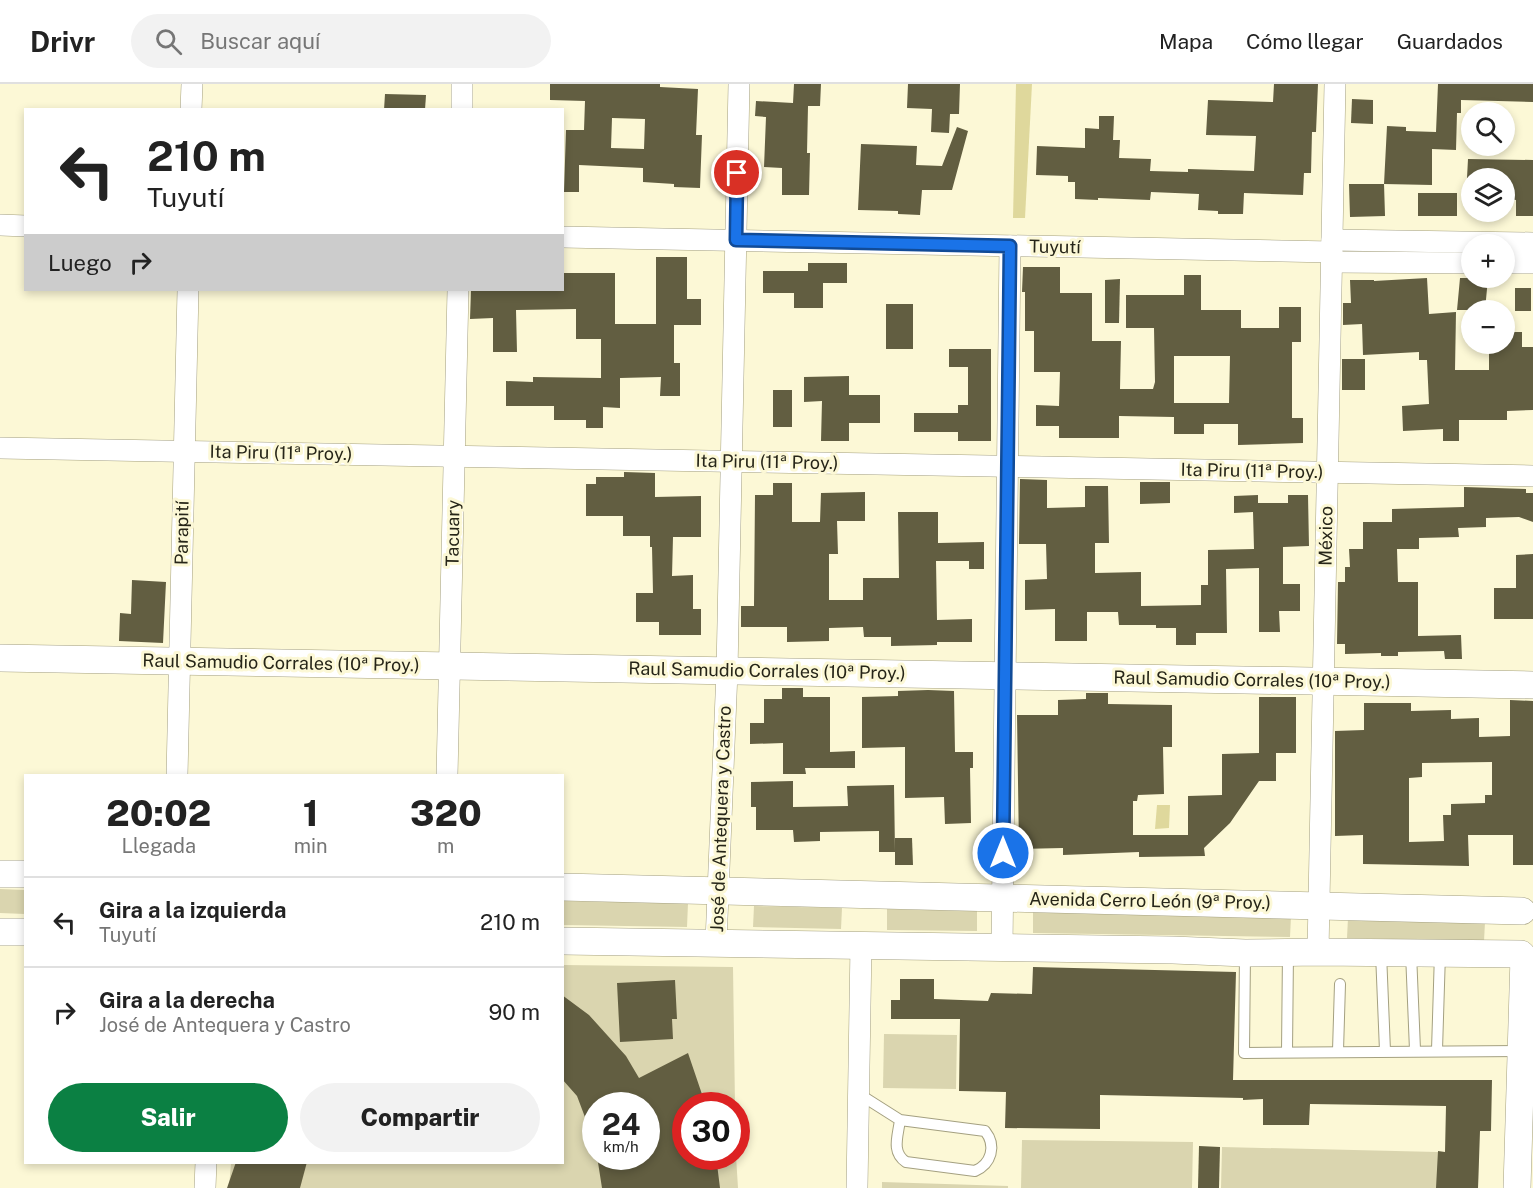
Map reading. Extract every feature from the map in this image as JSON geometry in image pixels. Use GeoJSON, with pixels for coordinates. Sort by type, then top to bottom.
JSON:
{"type":"FeatureCollection","features":[{"type":"Feature","properties":{"kind":"street"},"geometry":{"type":"LineString","coordinates":[[191,108],[192,84]]}},
{"type":"Feature","properties":{"kind":"street"},"geometry":{"type":"LineString","coordinates":[[462,84],[462,108]]}},
{"type":"Feature","properties":{"kind":"street","name":"José de Antequera y Castro"},"geometry":{"type":"LineString","coordinates":[[716,943],[727,670],[739,84]]}},
{"type":"Feature","properties":{"kind":"street","name":"México"},"geometry":{"type":"LineString","coordinates":[[1318,952],[1335,84]]}},
{"type":"Feature","properties":{"kind":"street"},"geometry":{"type":"LineString","coordinates":[[0,225],[24,226]]}},
{"type":"Feature","properties":{"kind":"street","name":"Tuyutí"},"geometry":{"type":"LineString","coordinates":[[564,237],[1332,251],[1533,243]]}},
{"type":"Feature","properties":{"kind":"street"},"geometry":{"type":"LineString","coordinates":[[1002,948],[1010,246]]}},
{"type":"Feature","properties":{"kind":"street","name":"Tuyutí"},"geometry":{"type":"LineString","coordinates":[[1332,251],[1461,262]]}},
{"type":"Feature","properties":{"kind":"street"},"geometry":{"type":"LineString","coordinates":[[1515,263],[1533,263]]}},
{"type":"Feature","properties":{"kind":"street","name":"Parapití"},"geometry":{"type":"LineString","coordinates":[[177,774],[188,291]]}},
{"type":"Feature","properties":{"kind":"street","name":"Tacuary"},"geometry":{"type":"LineString","coordinates":[[447,774],[458,291]]}},
{"type":"Feature","properties":{"kind":"street","name":"Ita Piru (11ª Proy.)"},"geometry":{"type":"LineString","coordinates":[[0,448],[1533,476]]}},
{"type":"Feature","properties":{"kind":"street","name":"Raul Samudio Corrales (10ª Proy.)"},"geometry":{"type":"LineString","coordinates":[[0,658],[1533,685]]}},
{"type":"Feature","properties":{"kind":"street"},"geometry":{"type":"LineString","coordinates":[[0,874],[24,874]]}},
{"type":"Feature","properties":{"kind":"street","name":"Avenida Cerro León (9ª Proy.)"},"geometry":{"type":"LineString","coordinates":[[564,887],[1319,906],[1528,907]]}},
{"type":"Feature","properties":{"kind":"street"},"geometry":{"type":"LineString","coordinates":[[1518,1188],[1526,958],[1514,940],[1514,932],[1515,925],[1528,907]]}},
{"type":"Feature","properties":{"kind":"street"},"geometry":{"type":"LineString","coordinates":[[0,932],[24,932]]}},
{"type":"Feature","properties":{"kind":"street"},"geometry":{"type":"LineString","coordinates":[[564,940],[1245,953],[1411,952],[1526,958]]}},
{"type":"Feature","properties":{"kind":"street"},"geometry":{"type":"LineString","coordinates":[[857,1188],[861,945]]}},
{"type":"Feature","properties":{"kind":"street"},"geometry":{"type":"LineString","coordinates":[[205,1188],[206,1164]]}},
{"type":"Feature","properties":{"kind":"lane"},"geometry":{"type":"LineString","coordinates":[[1287,1052],[1288,952]]}},
{"type":"Feature","properties":{"kind":"lane"},"geometry":{"type":"LineString","coordinates":[[1411,952],[1415,1050]]}},
{"type":"Feature","properties":{"kind":"lane"},"geometry":{"type":"LineString","coordinates":[[1245,953],[1244,1053],[1384,1050],[1522,1051]]}},
{"type":"Feature","properties":{"kind":"lane"},"geometry":{"type":"LineString","coordinates":[[1381,953],[1384,1050]]}},
{"type":"Feature","properties":{"kind":"lane"},"geometry":{"type":"LineString","coordinates":[[1437,1050],[1440,953]]}},
{"type":"Feature","properties":{"kind":"lane"},"geometry":{"type":"LineString","coordinates":[[1338,1051],[1340,984]]}},
{"type":"Feature","properties":{"kind":"lane"},"geometry":{"type":"LineString","coordinates":[[858,1094],[900,1120],[985,1131],[990,1137],[992,1146],[989,1161],[975,1171],[906,1162],[900,1158],[896,1150],[900,1120]]}},
{"type":"Feature","properties":{"kind":"shaded area"},"geometry":{"type":"Polygon","coordinates":[[[1016,84],[1032,84],[1025,218],[1013,218],[1016,84]]]}},
{"type":"Feature","properties":{"kind":"shaded area"},"geometry":{"type":"Polygon","coordinates":[[[1157,805],[1170,805],[1169,828],[1155,829],[1157,805]]]}},
{"type":"Feature","properties":{"kind":"shaded area"},"geometry":{"type":"Polygon","coordinates":[[[0,889],[24,890],[24,914],[0,913],[0,889]]]}},
{"type":"Feature","properties":{"kind":"shaded area"},"geometry":{"type":"Polygon","coordinates":[[[564,901],[688,903],[687,927],[564,925],[564,901]]]}},
{"type":"Feature","properties":{"kind":"shaded area"},"geometry":{"type":"Polygon","coordinates":[[[754,906],[842,908],[841,929],[753,927],[754,906]]]}},
{"type":"Feature","properties":{"kind":"shaded area"},"geometry":{"type":"Polygon","coordinates":[[[887,909],[977,911],[977,931],[887,930],[887,909]]]}},
{"type":"Feature","properties":{"kind":"shaded area"},"geometry":{"type":"Polygon","coordinates":[[[1033,912],[1291,916],[1290,937],[1033,933],[1033,912]]]}},
{"type":"Feature","properties":{"kind":"shaded area"},"geometry":{"type":"Polygon","coordinates":[[[1348,918],[1485,922],[1484,941],[1347,938],[1348,918]]]}},
{"type":"Feature","properties":{"kind":"shaded area"},"geometry":{"type":"Polygon","coordinates":[[[564,965],[733,967],[735,1092],[672,1092],[672,1170],[737,1170],[738,1188],[229,1188],[231,1164],[564,1164],[564,965]]]}},
{"type":"Feature","properties":{"kind":"shaded area"},"geometry":{"type":"Polygon","coordinates":[[[884,1034],[957,1035],[956,1089],[883,1088],[884,1034]]]}},
{"type":"Feature","properties":{"kind":"shaded area"},"geometry":{"type":"Polygon","coordinates":[[[1022,1140],[1193,1142],[1192,1188],[1021,1188],[1022,1140]]]}},
{"type":"Feature","properties":{"kind":"shaded area"},"geometry":{"type":"Polygon","coordinates":[[[1222,1147],[1479,1153],[1478,1188],[1221,1188],[1222,1147]]]}},
{"type":"Feature","properties":{"kind":"shaded area"},"geometry":{"type":"Polygon","coordinates":[[[882,1182],[1008,1186],[1008,1188],[882,1188],[882,1182]]]}},
{"type":"Feature","properties":{"kind":"building"},"geometry":{"type":"Polygon","coordinates":[[[550,84],[660,84],[660,87],[698,89],[696,135],[702,135],[700,188],[643,182],[643,168],[579,165],[579,192],[564,192],[566,130],[584,130],[585,101],[550,100],[550,84]],[[612,118],[611,148],[644,149],[645,119],[612,118]]]}},
{"type":"Feature","properties":{"kind":"building"},"geometry":{"type":"Polygon","coordinates":[[[794,84],[821,84],[820,106],[808,106],[809,195],[782,195],[782,168],[764,167],[766,117],[755,116],[756,101],[793,103],[794,84]]]}},
{"type":"Feature","properties":{"kind":"building"},"geometry":{"type":"Polygon","coordinates":[[[908,84],[960,84],[959,114],[950,114],[949,133],[931,132],[932,109],[907,108],[908,84]]]}},
{"type":"Feature","properties":{"kind":"building"},"geometry":{"type":"Polygon","coordinates":[[[1274,84],[1318,84],[1316,132],[1312,132],[1311,173],[1304,173],[1303,195],[1244,193],[1243,214],[1218,214],[1218,211],[1198,210],[1199,194],[1151,192],[1150,200],[1075,199],[1075,182],[1068,182],[1068,176],[1036,175],[1037,146],[1085,148],[1085,128],[1099,129],[1099,116],[1114,116],[1113,140],[1120,140],[1119,158],[1151,159],[1150,171],[1188,172],[1188,169],[1254,171],[1256,136],[1206,135],[1208,100],[1273,102],[1274,84]]]}},
{"type":"Feature","properties":{"kind":"building"},"geometry":{"type":"Polygon","coordinates":[[[1438,84],[1533,84],[1533,102],[1461,100],[1461,113],[1457,113],[1456,150],[1432,149],[1432,185],[1384,184],[1387,126],[1406,127],[1406,131],[1436,132],[1438,84]]]}},
{"type":"Feature","properties":{"kind":"building"},"geometry":{"type":"Polygon","coordinates":[[[385,94],[426,95],[425,108],[384,108],[385,94]]]}},
{"type":"Feature","properties":{"kind":"building"},"geometry":{"type":"Polygon","coordinates":[[[1352,99],[1373,100],[1373,124],[1351,123],[1352,99]]]}},
{"type":"Feature","properties":{"kind":"building"},"geometry":{"type":"Polygon","coordinates":[[[957,127],[968,131],[952,190],[922,190],[920,215],[898,214],[898,211],[858,210],[861,144],[917,146],[916,165],[942,166],[957,127]]]}},
{"type":"Feature","properties":{"kind":"building"},"geometry":{"type":"Polygon","coordinates":[[[1468,159],[1533,160],[1533,216],[1516,216],[1515,168],[1468,168],[1468,159]]]}},
{"type":"Feature","properties":{"kind":"building"},"geometry":{"type":"Polygon","coordinates":[[[1349,184],[1384,184],[1385,216],[1350,217],[1349,184]]]}},
{"type":"Feature","properties":{"kind":"building"},"geometry":{"type":"Polygon","coordinates":[[[1418,193],[1457,193],[1457,216],[1418,216],[1418,193]]]}},
{"type":"Feature","properties":{"kind":"building"},"geometry":{"type":"Polygon","coordinates":[[[656,257],[687,257],[687,299],[701,299],[701,325],[674,325],[674,363],[680,363],[680,396],[660,396],[661,377],[620,378],[620,408],[603,407],[603,428],[586,428],[586,420],[554,420],[554,406],[506,406],[506,381],[533,382],[533,377],[601,378],[601,339],[576,339],[576,309],[516,310],[517,352],[493,352],[493,318],[470,319],[471,291],[564,291],[564,273],[615,273],[615,324],[656,324],[656,257]]]}},
{"type":"Feature","properties":{"kind":"building"},"geometry":{"type":"Polygon","coordinates":[[[808,263],[847,263],[847,283],[823,283],[823,308],[794,308],[794,293],[763,293],[763,271],[808,271],[808,263]]]}},
{"type":"Feature","properties":{"kind":"building"},"geometry":{"type":"Polygon","coordinates":[[[1023,267],[1060,267],[1060,293],[1092,293],[1092,341],[1121,341],[1120,389],[1153,389],[1155,382],[1154,328],[1126,328],[1126,295],[1184,295],[1184,275],[1201,275],[1201,310],[1241,310],[1241,328],[1279,328],[1279,307],[1301,307],[1301,342],[1292,342],[1292,418],[1303,418],[1303,443],[1238,445],[1238,424],[1204,424],[1204,434],[1174,434],[1174,417],[1119,416],[1119,438],[1059,438],[1059,426],[1036,426],[1036,405],[1059,406],[1060,372],[1034,372],[1034,331],[1025,331],[1025,292],[1022,292],[1023,267]],[[1174,356],[1174,403],[1229,403],[1230,356],[1174,356]]]}},
{"type":"Feature","properties":{"kind":"building"},"geometry":{"type":"Polygon","coordinates":[[[1427,278],[1429,314],[1456,312],[1455,370],[1489,370],[1489,354],[1515,354],[1515,332],[1522,332],[1522,347],[1533,347],[1533,410],[1507,411],[1507,420],[1459,420],[1459,441],[1443,441],[1443,429],[1403,431],[1402,406],[1429,404],[1427,360],[1419,360],[1419,352],[1363,355],[1362,324],[1343,325],[1343,303],[1351,303],[1350,280],[1427,278]]]}},
{"type":"Feature","properties":{"kind":"building"},"geometry":{"type":"Polygon","coordinates":[[[1460,278],[1461,288],[1487,288],[1486,300],[1461,300],[1461,310],[1457,310],[1460,278]]]}},
{"type":"Feature","properties":{"kind":"building"},"geometry":{"type":"Polygon","coordinates":[[[1120,279],[1119,323],[1105,323],[1105,280],[1120,279]]]}},
{"type":"Feature","properties":{"kind":"building"},"geometry":{"type":"Polygon","coordinates":[[[1515,288],[1531,288],[1531,311],[1515,311],[1515,288]]]}},
{"type":"Feature","properties":{"kind":"building"},"geometry":{"type":"Polygon","coordinates":[[[886,304],[913,304],[913,349],[886,349],[886,304]]]}},
{"type":"Feature","properties":{"kind":"building"},"geometry":{"type":"Polygon","coordinates":[[[949,349],[991,349],[991,441],[958,441],[958,432],[914,432],[914,413],[958,413],[958,405],[968,405],[968,367],[949,367],[949,349]]]}},
{"type":"Feature","properties":{"kind":"building"},"geometry":{"type":"Polygon","coordinates":[[[1342,359],[1365,359],[1365,390],[1342,390],[1342,359]]]}},
{"type":"Feature","properties":{"kind":"building"},"geometry":{"type":"Polygon","coordinates":[[[849,376],[849,395],[880,395],[880,423],[849,423],[849,441],[821,441],[822,401],[804,402],[804,377],[849,376]]]}},
{"type":"Feature","properties":{"kind":"building"},"geometry":{"type":"Polygon","coordinates":[[[773,390],[792,390],[792,427],[773,427],[773,390]]]}},
{"type":"Feature","properties":{"kind":"building"},"geometry":{"type":"Polygon","coordinates":[[[624,472],[655,473],[655,497],[701,496],[701,537],[673,537],[672,576],[693,575],[693,609],[701,609],[701,635],[659,635],[659,622],[636,622],[636,593],[653,593],[650,536],[623,536],[623,516],[586,516],[586,484],[596,484],[596,477],[624,477],[624,472]]]}},
{"type":"Feature","properties":{"kind":"building"},"geometry":{"type":"Polygon","coordinates":[[[1020,479],[1047,480],[1047,508],[1085,507],[1085,486],[1108,486],[1109,543],[1095,543],[1095,573],[1141,572],[1141,606],[1201,605],[1201,585],[1208,585],[1208,550],[1254,549],[1253,512],[1234,513],[1234,496],[1258,495],[1258,503],[1288,503],[1288,495],[1308,495],[1309,546],[1283,547],[1283,584],[1300,584],[1300,611],[1279,611],[1280,632],[1259,632],[1259,568],[1226,569],[1227,633],[1196,633],[1196,645],[1176,645],[1176,628],[1156,628],[1156,625],[1119,625],[1118,612],[1087,612],[1087,641],[1055,641],[1055,609],[1025,610],[1025,580],[1047,579],[1046,544],[1019,544],[1020,479]]]}},
{"type":"Feature","properties":{"kind":"building"},"geometry":{"type":"Polygon","coordinates":[[[1140,482],[1170,482],[1170,503],[1140,504],[1140,482]]]}},
{"type":"Feature","properties":{"kind":"building"},"geometry":{"type":"Polygon","coordinates":[[[773,483],[792,483],[792,522],[820,522],[821,493],[865,492],[865,521],[837,521],[838,554],[829,554],[829,600],[863,600],[863,578],[899,578],[898,512],[938,512],[938,543],[984,542],[984,569],[969,569],[969,561],[936,561],[937,620],[972,619],[972,642],[891,646],[891,637],[864,637],[863,627],[829,628],[829,641],[787,642],[787,627],[741,627],[741,606],[754,606],[755,495],[773,495],[773,483]]]}},
{"type":"Feature","properties":{"kind":"building"},"geometry":{"type":"Polygon","coordinates":[[[1464,487],[1526,489],[1526,493],[1533,493],[1533,522],[1519,517],[1486,518],[1486,527],[1458,528],[1459,537],[1419,538],[1419,549],[1397,549],[1398,582],[1418,582],[1418,636],[1461,635],[1462,659],[1445,659],[1444,651],[1398,652],[1398,656],[1381,656],[1381,653],[1345,654],[1345,644],[1337,644],[1338,582],[1345,582],[1345,567],[1350,567],[1349,549],[1363,549],[1363,522],[1392,522],[1392,509],[1464,507],[1464,487]]]}},
{"type":"Feature","properties":{"kind":"building"},"geometry":{"type":"Polygon","coordinates":[[[1533,554],[1533,619],[1494,619],[1494,588],[1516,588],[1516,555],[1533,554]]]}},
{"type":"Feature","properties":{"kind":"building"},"geometry":{"type":"Polygon","coordinates":[[[132,580],[166,582],[163,643],[119,641],[120,613],[131,614],[132,580]]]}},
{"type":"Feature","properties":{"kind":"building"},"geometry":{"type":"Polygon","coordinates":[[[782,688],[803,688],[803,697],[830,697],[830,752],[855,751],[855,768],[805,768],[806,774],[783,774],[783,743],[750,744],[750,723],[764,723],[764,699],[782,699],[782,688]]]}},
{"type":"Feature","properties":{"kind":"building"},"geometry":{"type":"Polygon","coordinates":[[[898,691],[954,691],[955,752],[973,752],[973,768],[970,768],[971,823],[945,824],[944,797],[905,798],[905,747],[862,748],[862,697],[898,696],[898,691]]]}},
{"type":"Feature","properties":{"kind":"building"},"geometry":{"type":"Polygon","coordinates":[[[1086,693],[1108,693],[1108,704],[1172,705],[1172,747],[1163,747],[1164,794],[1138,795],[1137,801],[1133,801],[1133,835],[1188,835],[1188,796],[1222,795],[1222,754],[1259,753],[1259,697],[1296,697],[1296,753],[1276,753],[1276,781],[1259,781],[1230,823],[1204,848],[1205,856],[1139,857],[1139,852],[1063,855],[1063,848],[1019,849],[1017,715],[1058,715],[1058,700],[1086,699],[1086,693]]]}},
{"type":"Feature","properties":{"kind":"building"},"geometry":{"type":"Polygon","coordinates":[[[1510,700],[1533,701],[1533,865],[1513,865],[1513,835],[1468,835],[1469,866],[1363,864],[1363,835],[1335,836],[1335,731],[1364,730],[1364,703],[1411,703],[1411,711],[1451,710],[1451,719],[1479,718],[1479,737],[1510,736],[1510,700]],[[1492,762],[1422,763],[1422,777],[1409,778],[1409,842],[1444,841],[1443,815],[1451,815],[1451,804],[1485,803],[1485,795],[1492,795],[1492,762]]]}},
{"type":"Feature","properties":{"kind":"building"},"geometry":{"type":"Polygon","coordinates":[[[793,781],[793,807],[848,806],[847,786],[894,785],[895,852],[879,852],[879,831],[820,832],[820,841],[794,842],[793,830],[756,830],[756,807],[751,807],[751,782],[793,781]]]}},
{"type":"Feature","properties":{"kind":"building"},"geometry":{"type":"Polygon","coordinates":[[[895,838],[912,838],[913,865],[895,865],[895,838]]]}},
{"type":"Feature","properties":{"kind":"building"},"geometry":{"type":"Polygon","coordinates":[[[1033,967],[1236,972],[1233,1080],[1492,1080],[1491,1131],[1480,1131],[1478,1188],[1436,1188],[1438,1151],[1445,1152],[1446,1106],[1310,1104],[1309,1125],[1263,1125],[1263,1099],[1100,1095],[1100,1129],[1005,1128],[1006,1092],[959,1091],[960,1019],[891,1019],[891,1000],[900,1000],[900,979],[934,979],[934,999],[988,1001],[991,993],[1032,994],[1033,967]]]}},
{"type":"Feature","properties":{"kind":"building"},"geometry":{"type":"Polygon","coordinates":[[[675,980],[677,1019],[672,1019],[673,1039],[620,1042],[617,983],[675,980]]]}},
{"type":"Feature","properties":{"kind":"building"},"geometry":{"type":"Polygon","coordinates":[[[564,996],[589,1015],[626,1056],[639,1078],[688,1053],[701,1092],[672,1092],[672,1170],[718,1170],[720,1188],[602,1188],[599,1170],[660,1170],[660,1092],[582,1092],[582,1109],[577,1096],[564,1081],[564,996]]]}},
{"type":"Feature","properties":{"kind":"building"},"geometry":{"type":"Polygon","coordinates":[[[1199,1146],[1220,1147],[1219,1188],[1198,1188],[1199,1146]]]}},
{"type":"Feature","properties":{"kind":"building"},"geometry":{"type":"Polygon","coordinates":[[[235,1164],[306,1164],[300,1188],[227,1188],[235,1164]]]}},
{"type":"Feature","properties":{"kind":"route"},"geometry":{"type":"LineString","coordinates":[[737,173],[736,240],[1010,246],[1003,853]]}}]}
